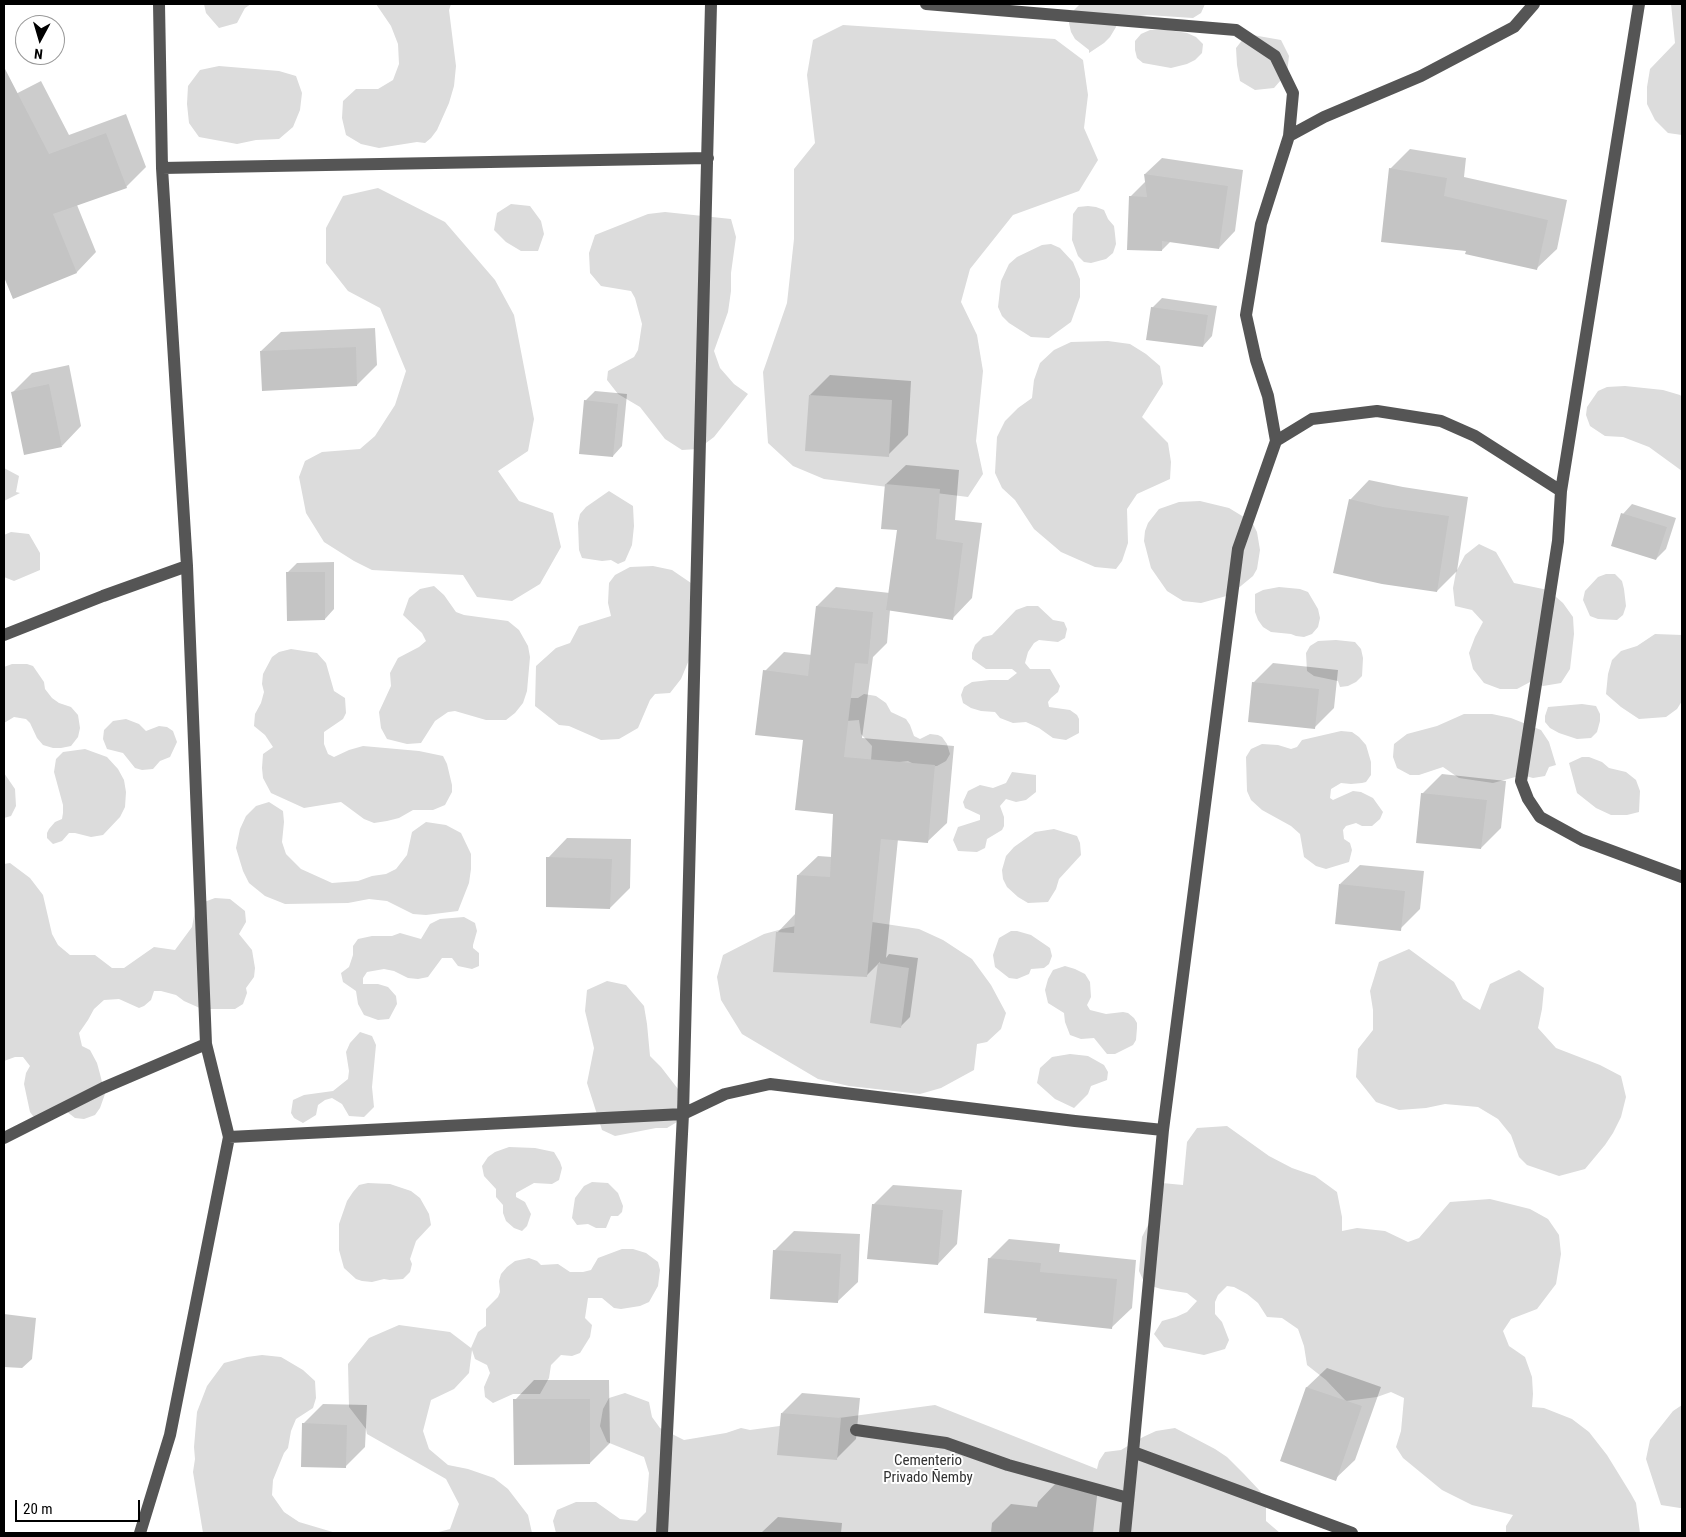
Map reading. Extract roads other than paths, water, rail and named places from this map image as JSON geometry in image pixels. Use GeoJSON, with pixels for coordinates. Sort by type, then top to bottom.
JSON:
{"type":"FeatureCollection","features":[{"type":"Feature","properties":{"kind":"street"},"geometry":{"type":"LineString","coordinates":[[140,1533],[170,1435],[229,1137],[206,1044],[186,566],[162,168],[159,4]]}},
{"type":"Feature","properties":{"kind":"street"},"geometry":{"type":"LineString","coordinates":[[662,1533],[683,1114],[711,4]]}},
{"type":"Feature","properties":{"kind":"street"},"geometry":{"type":"LineString","coordinates":[[926,4],[1236,30],[1275,56],[1293,93],[1289,136],[1261,224],[1246,315],[1256,360],[1268,396],[1276,441],[1238,550],[1163,1130],[1125,1533]]}},
{"type":"Feature","properties":{"kind":"street"},"geometry":{"type":"LineString","coordinates":[[1289,136],[1324,117],[1421,76],[1514,27],[1534,4]]}},
{"type":"Feature","properties":{"kind":"street"},"geometry":{"type":"LineString","coordinates":[[1640,4],[1561,491],[1558,541],[1521,781],[1528,800],[1540,817],[1582,840],[1682,876]]}},
{"type":"Feature","properties":{"kind":"street"},"geometry":{"type":"LineString","coordinates":[[162,168],[708,158]]}},
{"type":"Feature","properties":{"kind":"street"},"geometry":{"type":"LineString","coordinates":[[1276,441],[1312,419],[1377,411],[1441,422],[1475,436],[1561,491]]}},
{"type":"Feature","properties":{"kind":"street"},"geometry":{"type":"LineString","coordinates":[[4,635],[186,566]]}},
{"type":"Feature","properties":{"kind":"street"},"geometry":{"type":"LineString","coordinates":[[4,1138],[103,1088],[206,1044]]}},
{"type":"Feature","properties":{"kind":"street"},"geometry":{"type":"LineString","coordinates":[[229,1137],[683,1114],[725,1094],[770,1084],[1163,1130]]}},
{"type":"Feature","properties":{"kind":"street"},"geometry":{"type":"LineString","coordinates":[[856,1430],[946,1442],[1008,1465],[1128,1498]]}},
{"type":"Feature","properties":{"kind":"street"},"geometry":{"type":"LineString","coordinates":[[1133,1452],[1352,1533]]}},
{"type":"Feature","properties":{"kind":"park label","name":"Cementerio Privado Ñemby"},"geometry":{"type":"Point","coordinates":[928,1470]}}]}
